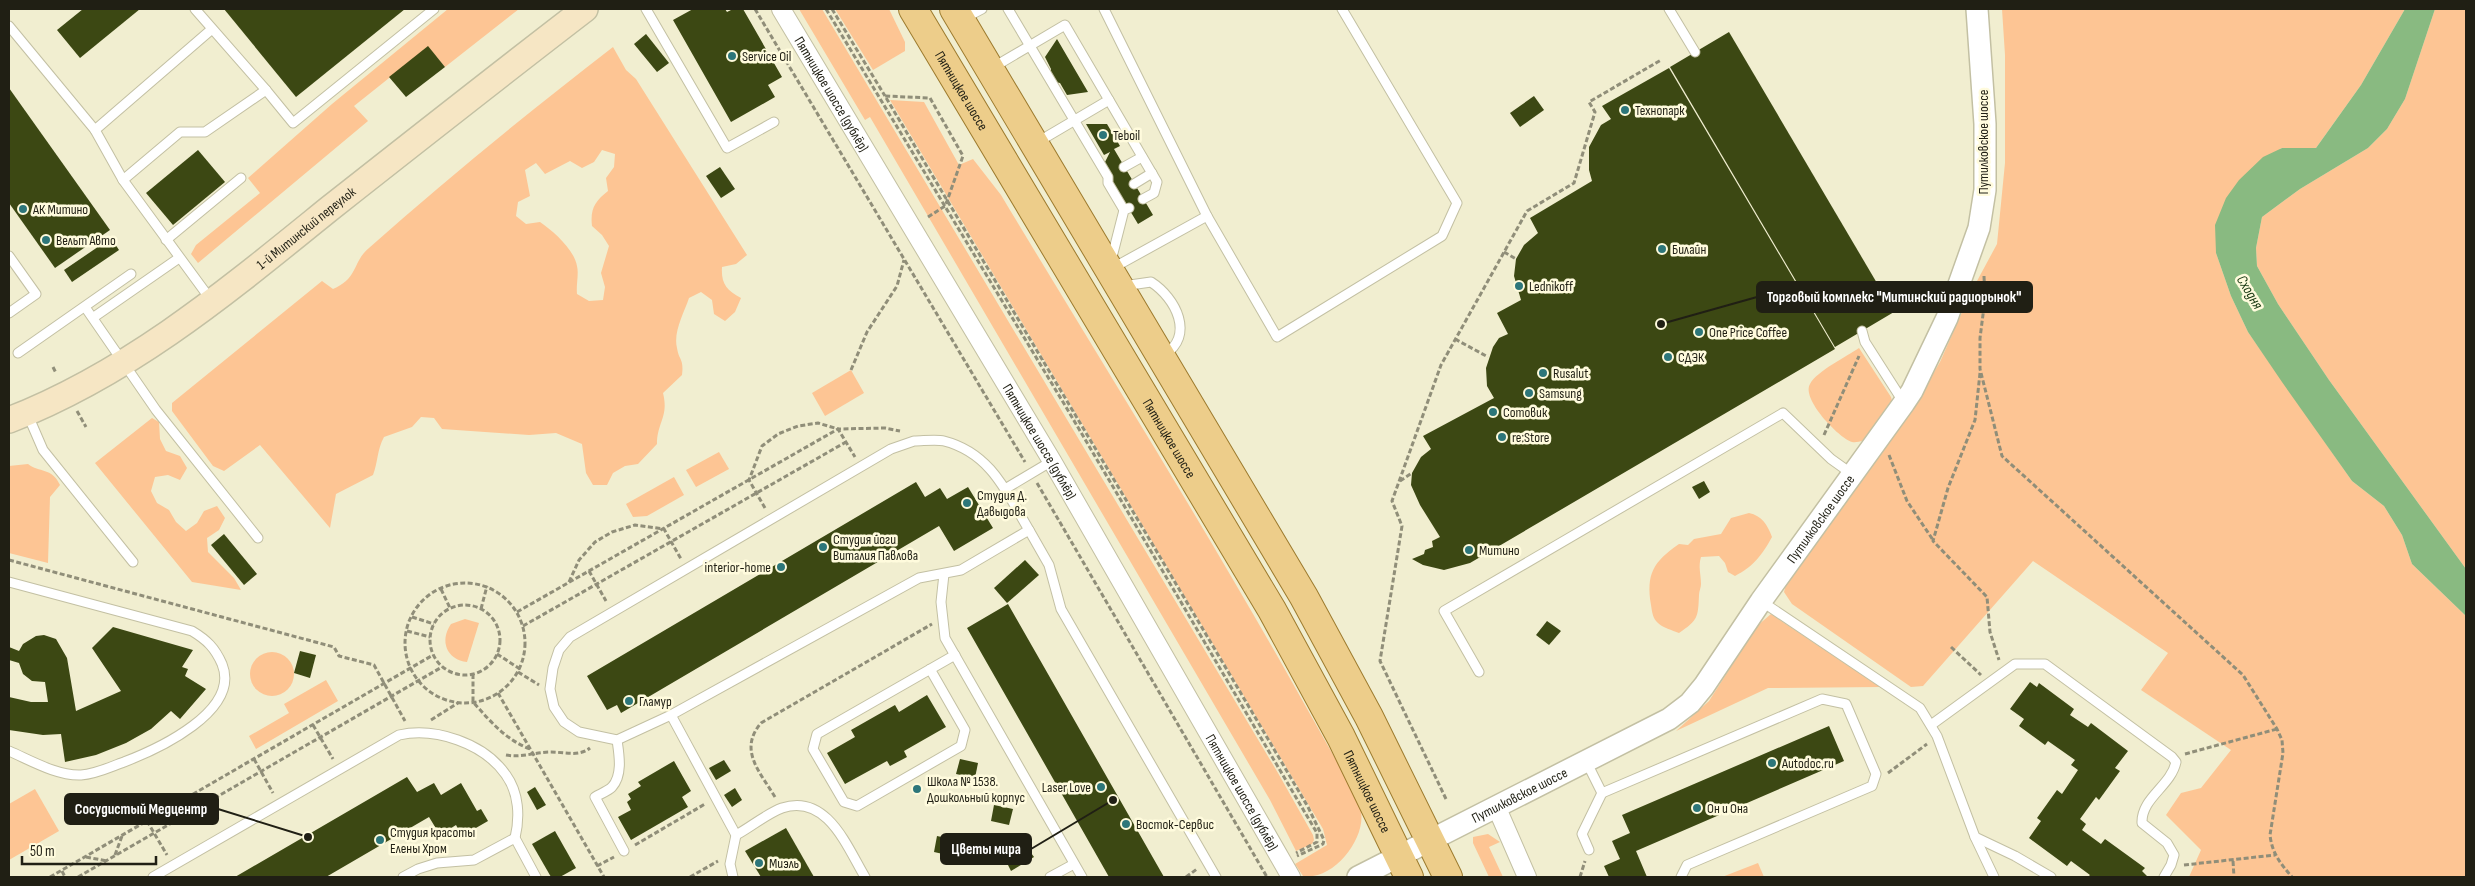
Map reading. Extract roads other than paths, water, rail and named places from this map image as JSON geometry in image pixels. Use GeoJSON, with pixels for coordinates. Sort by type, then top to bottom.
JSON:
{"type":"FeatureCollection","features":[{"type":"Feature","properties":{"kind":"main road","name":"1-й Митинский переулок"},"geometry":{"type":"LineString","coordinates":[[18,417],[124,364],[213,303],[443,118],[585,9]]}},
{"type":"Feature","properties":{"kind":"main road","name":"Пятницкое шоссе"},"geometry":{"type":"LineString","coordinates":[[913,9],[1272,610],[1342,737],[1404,866]]}},
{"type":"Feature","properties":{"kind":"main road"},"geometry":{"type":"LineString","coordinates":[[965,13],[990,70],[1304,597],[1369,717],[1431,839],[1448,877]]}},
{"type":"Feature","properties":{"kind":"street","name":"Пятницкое шоссе (дублёр)"},"geometry":{"type":"LineString","coordinates":[[781,9],[1288,859],[1291,877]]}},
{"type":"Feature","properties":{"kind":"street","name":"Путилковское шоссе"},"geometry":{"type":"LineString","coordinates":[[1358,877],[1404,866],[1431,839],[1669,719],[1690,703],[1704,686],[1761,601],[1904,403],[1925,366],[1947,318],[1979,228],[1985,190],[1986,124],[1977,9]]}},
{"type":"Feature","properties":{"kind":"street"},"geometry":{"type":"LineString","coordinates":[[1496,806],[1527,877]]}},
{"type":"Feature","properties":{"kind":"lane"},"geometry":{"type":"LineString","coordinates":[[195,9],[293,123],[434,9]]}},
{"type":"Feature","properties":{"kind":"lane"},"geometry":{"type":"LineString","coordinates":[[646,9],[727,148],[774,122]]}},
{"type":"Feature","properties":{"kind":"lane"},"geometry":{"type":"LineString","coordinates":[[1008,9],[1109,176],[1108,183],[1126,209],[1113,279]]}},
{"type":"Feature","properties":{"kind":"lane"},"geometry":{"type":"LineString","coordinates":[[1104,9],[1207,216],[1277,336],[1442,236],[1458,203],[1342,9]]}},
{"type":"Feature","properties":{"kind":"lane"},"geometry":{"type":"LineString","coordinates":[[1669,9],[1695,52]]}},
{"type":"Feature","properties":{"kind":"lane"},"geometry":{"type":"LineString","coordinates":[[990,70],[1065,25],[1157,182],[1154,193],[1143,199]]}},
{"type":"Feature","properties":{"kind":"lane"},"geometry":{"type":"LineString","coordinates":[[9,26],[95,130],[123,180],[178,258],[213,303]]}},
{"type":"Feature","properties":{"kind":"lane"},"geometry":{"type":"LineString","coordinates":[[95,130],[212,29]]}},
{"type":"Feature","properties":{"kind":"lane"},"geometry":{"type":"LineString","coordinates":[[123,180],[180,132],[205,132],[266,90]]}},
{"type":"Feature","properties":{"kind":"lane"},"geometry":{"type":"LineString","coordinates":[[1034,144],[1109,100]]}},
{"type":"Feature","properties":{"kind":"lane"},"geometry":{"type":"LineString","coordinates":[[1124,167],[1142,157]]}},
{"type":"Feature","properties":{"kind":"lane"},"geometry":{"type":"LineString","coordinates":[[1134,184],[1152,173]]}},
{"type":"Feature","properties":{"kind":"lane"},"geometry":{"type":"LineString","coordinates":[[166,240],[241,178]]}},
{"type":"Feature","properties":{"kind":"lane"},"geometry":{"type":"LineString","coordinates":[[1113,279],[1207,216]]}},
{"type":"Feature","properties":{"kind":"lane"},"geometry":{"type":"LineString","coordinates":[[9,256],[36,294],[9,313]]}},
{"type":"Feature","properties":{"kind":"lane"},"geometry":{"type":"LineString","coordinates":[[94,317],[178,258]]}},
{"type":"Feature","properties":{"kind":"lane"},"geometry":{"type":"LineString","coordinates":[[18,353],[131,274]]}},
{"type":"Feature","properties":{"kind":"lane"},"geometry":{"type":"LineString","coordinates":[[1113,279],[1152,282],[1163,289],[1181,320],[1179,340],[1173,350],[1160,358]]}},
{"type":"Feature","properties":{"kind":"lane"},"geometry":{"type":"LineString","coordinates":[[85,307],[94,317],[156,410],[258,538]]}},
{"type":"Feature","properties":{"kind":"lane"},"geometry":{"type":"LineString","coordinates":[[1862,331],[1865,342],[1904,403]]}},
{"type":"Feature","properties":{"kind":"lane"},"geometry":{"type":"LineString","coordinates":[[1479,672],[1444,611],[1783,413],[1818,448],[1853,475]]}},
{"type":"Feature","properties":{"kind":"lane"},"geometry":{"type":"LineString","coordinates":[[18,417],[132,562]]}},
{"type":"Feature","properties":{"kind":"lane"},"geometry":{"type":"LineString","coordinates":[[1029,530],[961,570],[918,578],[671,715],[617,740],[579,732],[564,722],[554,707],[550,689],[559,650],[570,637],[891,449],[914,442],[944,440],[972,454],[994,471],[1029,530],[1049,565],[1060,608],[1216,877]]}},
{"type":"Feature","properties":{"kind":"lane"},"geometry":{"type":"LineString","coordinates":[[1005,489],[1052,461]]}},
{"type":"Feature","properties":{"kind":"lane"},"geometry":{"type":"LineString","coordinates":[[944,574],[941,602],[945,638],[1082,877]]}},
{"type":"Feature","properties":{"kind":"lane"},"geometry":{"type":"LineString","coordinates":[[9,582],[192,631],[207,640],[217,653],[224,669],[225,683],[220,698],[205,716],[182,735],[146,754],[95,773],[79,775],[63,773],[9,751]]}},
{"type":"Feature","properties":{"kind":"lane"},"geometry":{"type":"LineString","coordinates":[[1761,601],[1920,708],[1937,736],[1975,836],[1994,877]]}},
{"type":"Feature","properties":{"kind":"lane"},"geometry":{"type":"LineString","coordinates":[[930,669],[965,730],[961,746],[857,806],[844,802],[813,748],[817,734],[930,669],[955,655]]}},
{"type":"Feature","properties":{"kind":"lane"},"geometry":{"type":"LineString","coordinates":[[1932,725],[2015,664],[2045,664],[2172,757],[2176,762],[2174,772],[2142,814],[2142,823],[2167,843],[2174,855],[2164,877]]}},
{"type":"Feature","properties":{"kind":"lane"},"geometry":{"type":"LineString","coordinates":[[1589,850],[1582,834],[1602,793],[1822,699],[1846,704],[1876,774],[1872,786],[1687,865],[1681,877]]}},
{"type":"Feature","properties":{"kind":"lane"},"geometry":{"type":"LineString","coordinates":[[671,715],[736,835],[730,864],[733,877]]}},
{"type":"Feature","properties":{"kind":"lane"},"geometry":{"type":"LineString","coordinates":[[153,877],[399,736],[411,733],[431,733],[464,743],[488,756],[506,775],[517,801],[518,822],[515,838],[536,877]]}},
{"type":"Feature","properties":{"kind":"lane"},"geometry":{"type":"LineString","coordinates":[[617,740],[620,755],[619,774],[612,788],[594,797],[624,851]]}},
{"type":"Feature","properties":{"kind":"lane"},"geometry":{"type":"LineString","coordinates":[[1586,761],[1602,793]]}},
{"type":"Feature","properties":{"kind":"lane"},"geometry":{"type":"LineString","coordinates":[[736,835],[781,809],[796,805],[815,809],[831,821],[864,877]]}},
{"type":"Feature","properties":{"kind":"lane"},"geometry":{"type":"LineString","coordinates":[[1975,836],[2050,877]]}},
{"type":"Feature","properties":{"kind":"lane"},"geometry":{"type":"LineString","coordinates":[[403,877],[418,869],[437,864],[474,860],[515,838]]}},
{"type":"Feature","properties":{"kind":"lane"},"geometry":{"type":"LineString","coordinates":[[1050,877],[1074,864]]}},
{"type":"Feature","properties":{"kind":"water","name":"Сходня"},"geometry":{"type":"Polygon","coordinates":[[[2405,9],[2435,9],[2405,99],[2387,129],[2368,148],[2300,189],[2262,217],[2256,248],[2257,266],[2278,304],[2329,380],[2466,569],[2466,616],[2412,564],[2402,535],[2384,506],[2352,481],[2282,382],[2248,332],[2231,296],[2216,253],[2215,225],[2226,198],[2239,180],[2263,157],[2282,148],[2316,148],[2361,85],[2405,9]]]}},
{"type":"Feature","properties":{"kind":"place","name":"Service Oil"},"geometry":{"type":"Point","coordinates":[732,56]}},
{"type":"Feature","properties":{"kind":"place","name":"Технопарк"},"geometry":{"type":"Point","coordinates":[1625,110]}},
{"type":"Feature","properties":{"kind":"place","name":"Teboil"},"geometry":{"type":"Point","coordinates":[1103,135]}},
{"type":"Feature","properties":{"kind":"place","name":"АК Митино"},"geometry":{"type":"Point","coordinates":[23,209]}},
{"type":"Feature","properties":{"kind":"place","name":"Вельт Авто"},"geometry":{"type":"Point","coordinates":[46,240]}},
{"type":"Feature","properties":{"kind":"place","name":"Билайн"},"geometry":{"type":"Point","coordinates":[1662,249]}},
{"type":"Feature","properties":{"kind":"place","name":"Lednikoff"},"geometry":{"type":"Point","coordinates":[1519,286]}},
{"type":"Feature","properties":{"kind":"place","name":"Торговый комплекс \"Митинский радиорынок\""},"geometry":{"type":"Point","coordinates":[1661,324]}},
{"type":"Feature","properties":{"kind":"place","name":"One Price Coffee"},"geometry":{"type":"Point","coordinates":[1699,332]}},
{"type":"Feature","properties":{"kind":"place","name":"СДЭК"},"geometry":{"type":"Point","coordinates":[1668,357]}},
{"type":"Feature","properties":{"kind":"place","name":"Rusalut"},"geometry":{"type":"Point","coordinates":[1543,373]}},
{"type":"Feature","properties":{"kind":"place","name":"Samsung"},"geometry":{"type":"Point","coordinates":[1529,393]}},
{"type":"Feature","properties":{"kind":"place","name":"Сотовик"},"geometry":{"type":"Point","coordinates":[1493,412]}},
{"type":"Feature","properties":{"kind":"place","name":"re:Store"},"geometry":{"type":"Point","coordinates":[1502,437]}},
{"type":"Feature","properties":{"kind":"place","name":"Студия Д. Давыдова"},"geometry":{"type":"Point","coordinates":[967,503]}},
{"type":"Feature","properties":{"kind":"place","name":"Студия йоги Виталия Павлова"},"geometry":{"type":"Point","coordinates":[823,547]}},
{"type":"Feature","properties":{"kind":"place","name":"Митино"},"geometry":{"type":"Point","coordinates":[1469,550]}},
{"type":"Feature","properties":{"kind":"place","name":"interior-home"},"geometry":{"type":"Point","coordinates":[781,567]}},
{"type":"Feature","properties":{"kind":"place","name":"Гламур"},"geometry":{"type":"Point","coordinates":[629,701]}},
{"type":"Feature","properties":{"kind":"place","name":"Autodoc.ru"},"geometry":{"type":"Point","coordinates":[1772,763]}},
{"type":"Feature","properties":{"kind":"place","name":"Laser Love"},"geometry":{"type":"Point","coordinates":[1101,787]}},
{"type":"Feature","properties":{"kind":"place","name":"Школа № 1538. Дошкольный корпус"},"geometry":{"type":"Point","coordinates":[917,789]}},
{"type":"Feature","properties":{"kind":"place","name":"Цветы мира"},"geometry":{"type":"Point","coordinates":[1113,800]}},
{"type":"Feature","properties":{"kind":"place","name":"Он и Она"},"geometry":{"type":"Point","coordinates":[1697,808]}},
{"type":"Feature","properties":{"kind":"place","name":"Восток-Сервис"},"geometry":{"type":"Point","coordinates":[1126,824]}},
{"type":"Feature","properties":{"kind":"place","name":"Сосудистый Медцентр"},"geometry":{"type":"Point","coordinates":[308,837]}},
{"type":"Feature","properties":{"kind":"place","name":"Студия красоты Елены Хром"},"geometry":{"type":"Point","coordinates":[380,840]}},
{"type":"Feature","properties":{"kind":"place","name":"Миэль"},"geometry":{"type":"Point","coordinates":[759,863]}}]}
